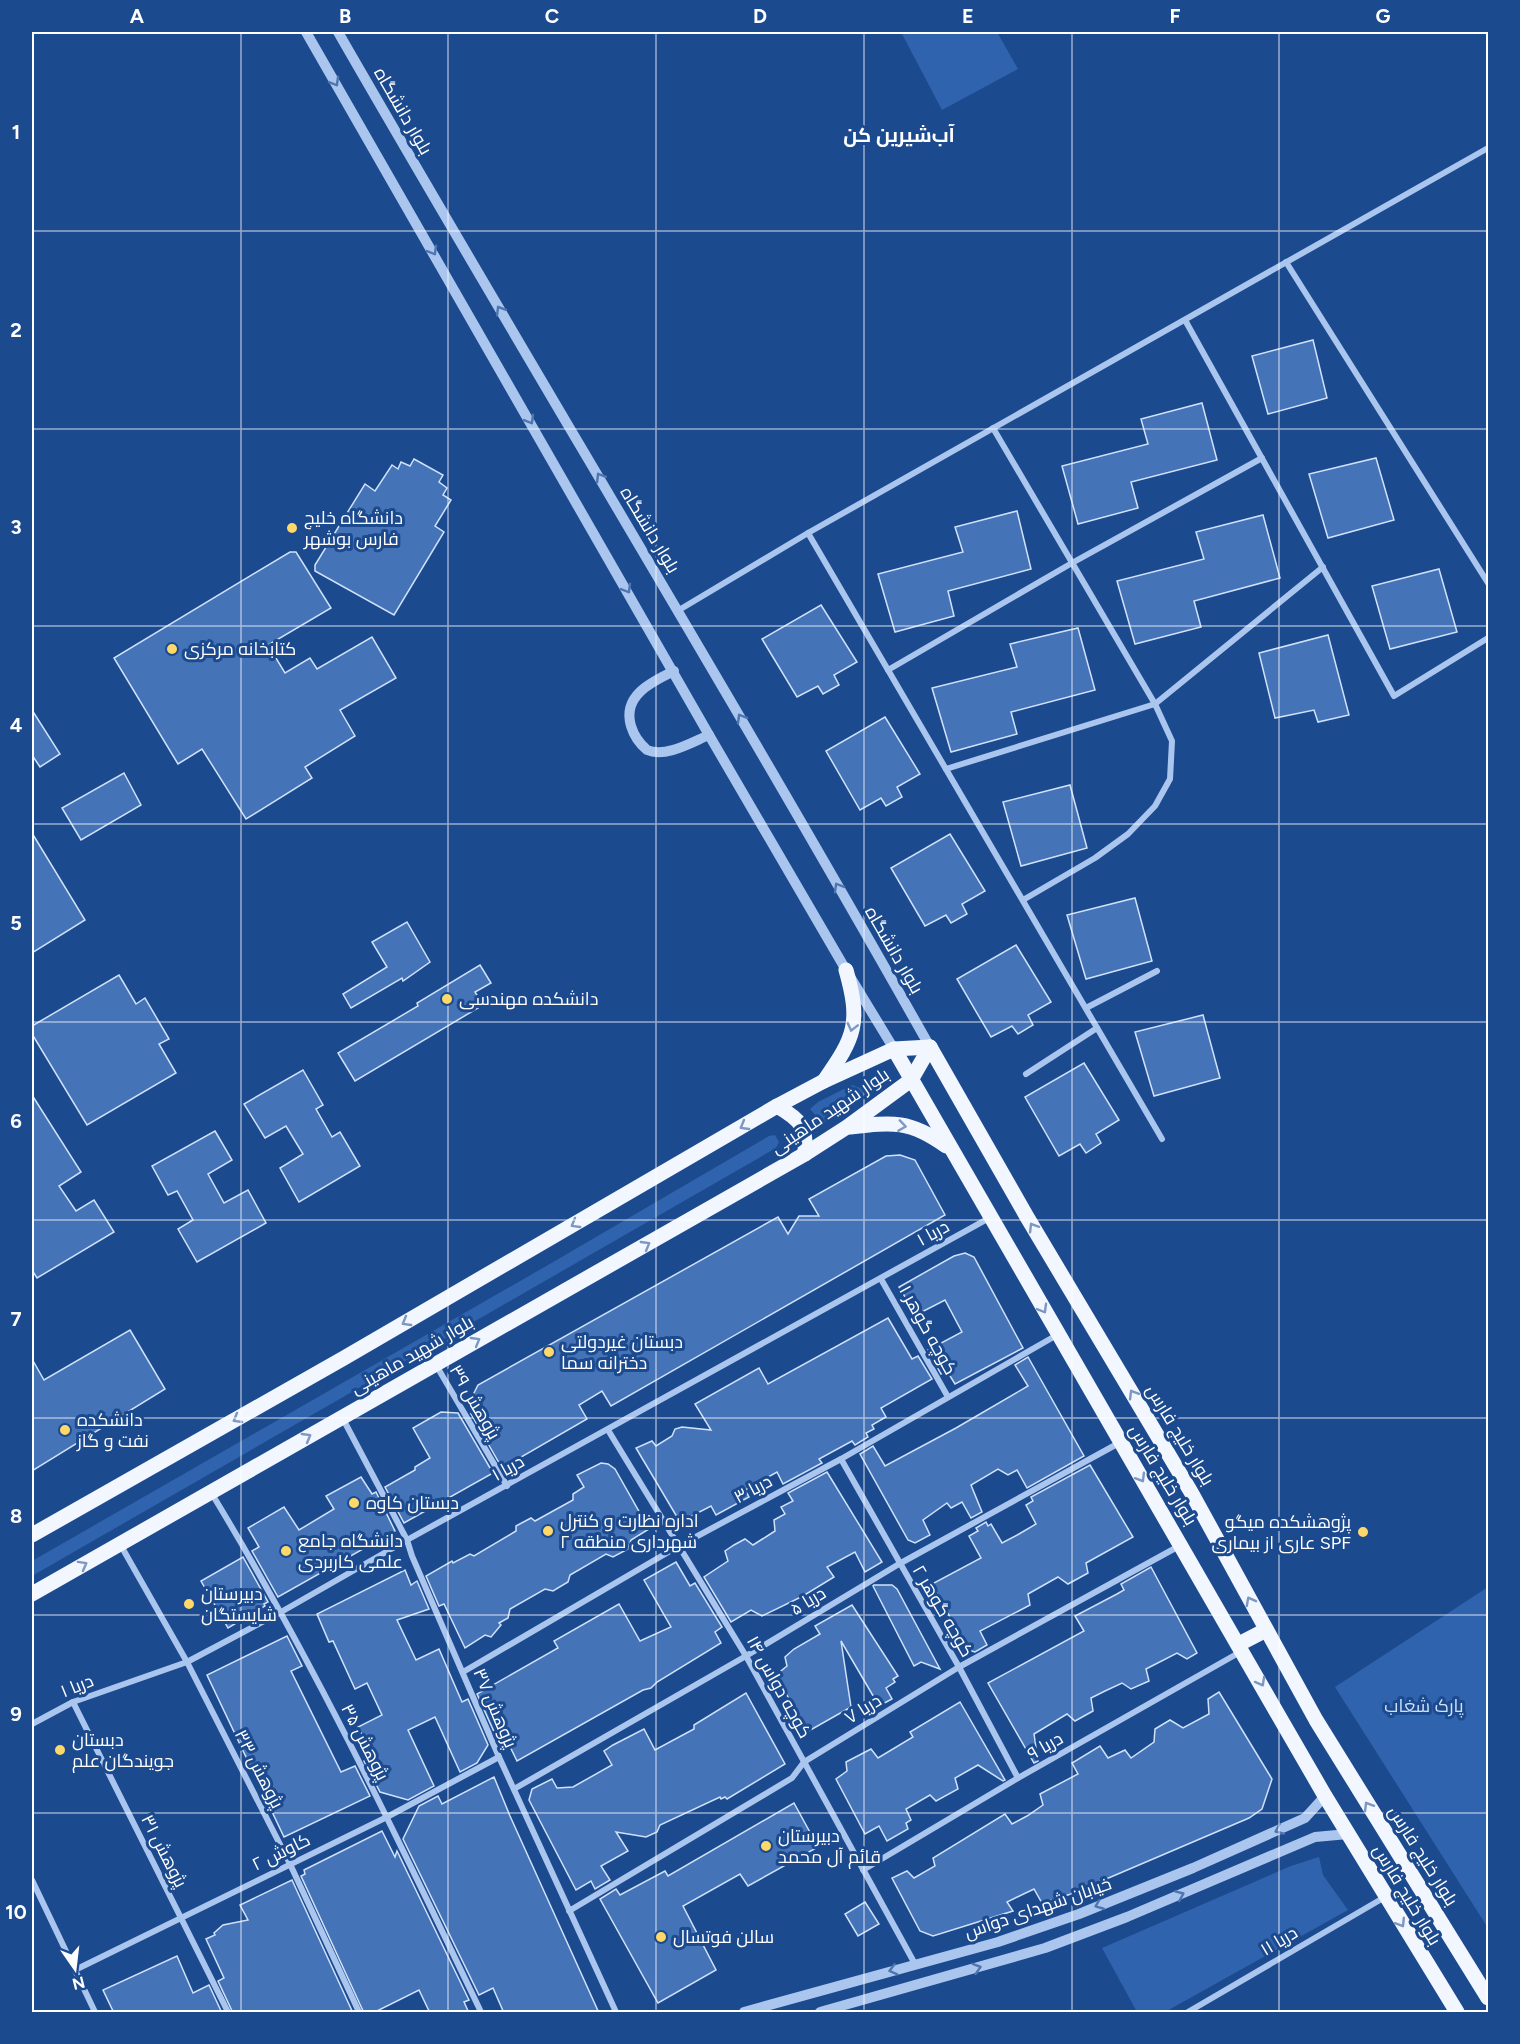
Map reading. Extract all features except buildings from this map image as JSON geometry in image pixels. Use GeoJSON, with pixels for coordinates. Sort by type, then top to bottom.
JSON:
{"type":"FeatureCollection","features":[{"type":"Feature","properties":{"kind":"main road"},"geometry":{"type":"LineString","coordinates":[[824,1081],[844,1053],[854,1024],[854,999],[846,970]]}},
{"type":"Feature","properties":{"kind":"main road","name":"بلوار شهید ماهینی"},"geometry":{"type":"LineString","coordinates":[[32,1535],[334,1364],[777,1106],[824,1081],[894,1049],[930,1047]]}},
{"type":"Feature","properties":{"kind":"main road","name":"بلوار شهید ماهینی"},"geometry":{"type":"LineString","coordinates":[[32,1594],[805,1154],[847,1127],[911,1080],[930,1047]]}},
{"type":"Feature","properties":{"kind":"main road","name":"بلوار خلیج ‌فارس"},"geometry":{"type":"LineString","coordinates":[[930,1047],[1027,1217],[1191,1492],[1266,1630],[1351,1778],[1488,1998]]}},
{"type":"Feature","properties":{"kind":"main road","name":"بلوار خلیج‌ فارس"},"geometry":{"type":"LineString","coordinates":[[894,1049],[1325,1796],[1456,2013]]}},
{"type":"Feature","properties":{"kind":"main road"},"geometry":{"type":"LineString","coordinates":[[777,1106],[791,1114],[801,1124],[806,1137],[805,1154]]}},
{"type":"Feature","properties":{"kind":"main road"},"geometry":{"type":"LineString","coordinates":[[847,1127],[881,1124],[908,1125],[932,1135],[951,1149]]}},
{"type":"Feature","properties":{"kind":"main road"},"geometry":{"type":"LineString","coordinates":[[1241,1647],[1266,1630]]}},
{"type":"Feature","properties":{"kind":"street"},"geometry":{"type":"LineString","coordinates":[[306,32],[674,670],[709,735],[894,1049]]}},
{"type":"Feature","properties":{"kind":"street","name":"بلوار دانشگاه"},"geometry":{"type":"LineString","coordinates":[[338,32],[679,610],[930,1047]]}},
{"type":"Feature","properties":{"kind":"street"},"geometry":{"type":"LineString","coordinates":[[679,610],[808,533],[1488,148]]}},
{"type":"Feature","properties":{"kind":"street"},"geometry":{"type":"LineString","coordinates":[[1286,262],[1488,583]]}},
{"type":"Feature","properties":{"kind":"street"},"geometry":{"type":"LineString","coordinates":[[1185,320],[1394,696],[1488,639]]}},
{"type":"Feature","properties":{"kind":"street"},"geometry":{"type":"LineString","coordinates":[[993,428],[1155,704],[1172,741],[1170,779],[1155,806],[1128,834],[1095,858],[1023,900]]}},
{"type":"Feature","properties":{"kind":"street"},"geometry":{"type":"LineString","coordinates":[[888,670],[1072,563],[1262,458]]}},
{"type":"Feature","properties":{"kind":"street"},"geometry":{"type":"LineString","coordinates":[[808,533],[1162,1139]]}},
{"type":"Feature","properties":{"kind":"street"},"geometry":{"type":"LineString","coordinates":[[946,769],[1155,704],[1323,567]]}},
{"type":"Feature","properties":{"kind":"street"},"geometry":{"type":"LineString","coordinates":[[674,670],[648,685],[633,699],[629,713],[635,735],[647,750],[658,752],[680,748],[709,735]]}},
{"type":"Feature","properties":{"kind":"street"},"geometry":{"type":"LineString","coordinates":[[1086,1008],[1157,971]]}},
{"type":"Feature","properties":{"kind":"street"},"geometry":{"type":"LineString","coordinates":[[1026,1074],[1097,1028]]}},
{"type":"Feature","properties":{"kind":"street","name":"دریا ۱"},"geometry":{"type":"LineString","coordinates":[[32,1724],[73,1702],[187,1662],[990,1218]]}},
{"type":"Feature","properties":{"kind":"street","name":"کوچه گوهر ۱"},"geometry":{"type":"LineString","coordinates":[[881,1279],[948,1397]]}},
{"type":"Feature","properties":{"kind":"street","name":"دریا ۳"},"geometry":{"type":"LineString","coordinates":[[464,1672],[677,1546],[841,1459],[1057,1334]]}},
{"type":"Feature","properties":{"kind":"street","name":"پژوهش ۳۹"},"geometry":{"type":"LineString","coordinates":[[436,1364],[507,1486]]}},
{"type":"Feature","properties":{"kind":"street","name":"پژوهش ۳۷"},"geometry":{"type":"LineString","coordinates":[[342,1417],[408,1540],[411,1556],[464,1672],[499,1757],[616,2013]]}},
{"type":"Feature","properties":{"kind":"street","name":"کوچه دواس ۱۴"},"geometry":{"type":"LineString","coordinates":[[608,1430],[746,1656],[915,1964]]}},
{"type":"Feature","properties":{"kind":"street","name":"دریا ۵"},"geometry":{"type":"LineString","coordinates":[[514,1789],[746,1656],[899,1564],[1120,1442]]}},
{"type":"Feature","properties":{"kind":"street","name":"کوچه گوهر ۲"},"geometry":{"type":"LineString","coordinates":[[841,1459],[959,1667],[1018,1778]]}},
{"type":"Feature","properties":{"kind":"street","name":"پژوهش ۳۵"},"geometry":{"type":"LineString","coordinates":[[212,1492],[281,1612],[387,1817],[481,2013]]}},
{"type":"Feature","properties":{"kind":"street","name":"پژوهش ۳۳"},"geometry":{"type":"LineString","coordinates":[[120,1544],[187,1662],[290,1864],[359,2013]]}},
{"type":"Feature","properties":{"kind":"street","name":"دریا ۷"},"geometry":{"type":"LineString","coordinates":[[569,1911],[792,1778],[804,1762],[959,1667],[1181,1544]]}},
{"type":"Feature","properties":{"kind":"street","name":"دریا ۹"},"geometry":{"type":"LineString","coordinates":[[863,1870],[1241,1647]]}},
{"type":"Feature","properties":{"kind":"street","name":"پژوهش ۳۱"},"geometry":{"type":"LineString","coordinates":[[73,1702],[228,2013]]}},
{"type":"Feature","properties":{"kind":"street","name":"کاوش ۲"},"geometry":{"type":"LineString","coordinates":[[75,1970],[387,1817],[499,1757]]}},
{"type":"Feature","properties":{"kind":"street","name":"خیابان شهدای دواس"},"geometry":{"type":"LineString","coordinates":[[744,2013],[998,1942],[1079,1914],[1193,1868],[1305,1818],[1325,1796]]}},
{"type":"Feature","properties":{"kind":"street","name":"خیابان شهدای دواس"},"geometry":{"type":"LineString","coordinates":[[820,2013],[848,2009],[1045,1948],[1127,1917],[1315,1837],[1348,1834]]}},
{"type":"Feature","properties":{"kind":"street"},"geometry":{"type":"LineString","coordinates":[[1193,1868],[1201,1886]]}},
{"type":"Feature","properties":{"kind":"street"},"geometry":{"type":"LineString","coordinates":[[32,1880],[95,2013]]}},
{"type":"Feature","properties":{"kind":"street","name":"دریا ۱۱"},"geometry":{"type":"LineString","coordinates":[[1188,2013],[1385,1897]]}},
{"type":"Feature","properties":{"kind":"green space"},"geometry":{"type":"Polygon","coordinates":[[[901,32],[997,32],[1018,69],[942,110],[901,32]]]}},
{"type":"Feature","properties":{"kind":"green space"},"geometry":{"type":"Polygon","coordinates":[[[852,1085],[863,1089],[859,1098],[832,1120],[819,1125],[817,1117],[810,1109],[818,1102],[852,1085]]]}},
{"type":"Feature","properties":{"kind":"green space"},"geometry":{"type":"Polygon","coordinates":[[[775,1135],[779,1142],[776,1148],[32,1576],[32,1561],[769,1136],[775,1135]]]}},
{"type":"Feature","properties":{"kind":"green space","name":"پارک شغاب"},"geometry":{"type":"Polygon","coordinates":[[[1488,1587],[1488,1928],[1335,1687],[1488,1587]]]}},
{"type":"Feature","properties":{"kind":"green space"},"geometry":{"type":"Polygon","coordinates":[[[1319,1857],[1323,1875],[1348,1910],[1165,2012],[1137,2012],[1102,1948],[1291,1866],[1319,1857]]]}},
{"type":"Feature","properties":{"kind":"place","name":"دانشگاه خلیج فارس بوشهر"},"geometry":{"type":"Point","coordinates":[292,528]}},
{"type":"Feature","properties":{"kind":"place","name":"کتابخانه مرکزی"},"geometry":{"type":"Point","coordinates":[172,649]}},
{"type":"Feature","properties":{"kind":"place","name":"دانشکده مهندسی"},"geometry":{"type":"Point","coordinates":[447,999]}},
{"type":"Feature","properties":{"kind":"place","name":"دبستان غیردولتی دخترانه سما"},"geometry":{"type":"Point","coordinates":[549,1352]}},
{"type":"Feature","properties":{"kind":"place","name":"دانشکده نفت و گاز"},"geometry":{"type":"Point","coordinates":[65,1430]}},
{"type":"Feature","properties":{"kind":"place","name":"دبستان کاوه"},"geometry":{"type":"Point","coordinates":[354,1503]}},
{"type":"Feature","properties":{"kind":"place","name":"اداره‌ نظارت و کنترل شهرداری منطقه ۲"},"geometry":{"type":"Point","coordinates":[548,1531]}},
{"type":"Feature","properties":{"kind":"place","name":"پژوهشکده میگو عاری از بیماری SPF"},"geometry":{"type":"Point","coordinates":[1363,1532]}},
{"type":"Feature","properties":{"kind":"place","name":"دانشگاه جامع علمی کاربردی"},"geometry":{"type":"Point","coordinates":[286,1551]}},
{"type":"Feature","properties":{"kind":"place","name":"دبیرستان شایستگان"},"geometry":{"type":"Point","coordinates":[189,1604]}},
{"type":"Feature","properties":{"kind":"place","name":"دبستان جویندگان علم"},"geometry":{"type":"Point","coordinates":[60,1750]}},
{"type":"Feature","properties":{"kind":"place","name":"دبیرستان قائم آل محمد"},"geometry":{"type":"Point","coordinates":[766,1846]}},
{"type":"Feature","properties":{"kind":"place","name":"سالن فوتسال"},"geometry":{"type":"Point","coordinates":[661,1937]}},
{"type":"Feature","properties":{"kind":"district","name":"آب‌شیرین کن"},"geometry":{"type":"Point","coordinates":[899,135]}}]}
